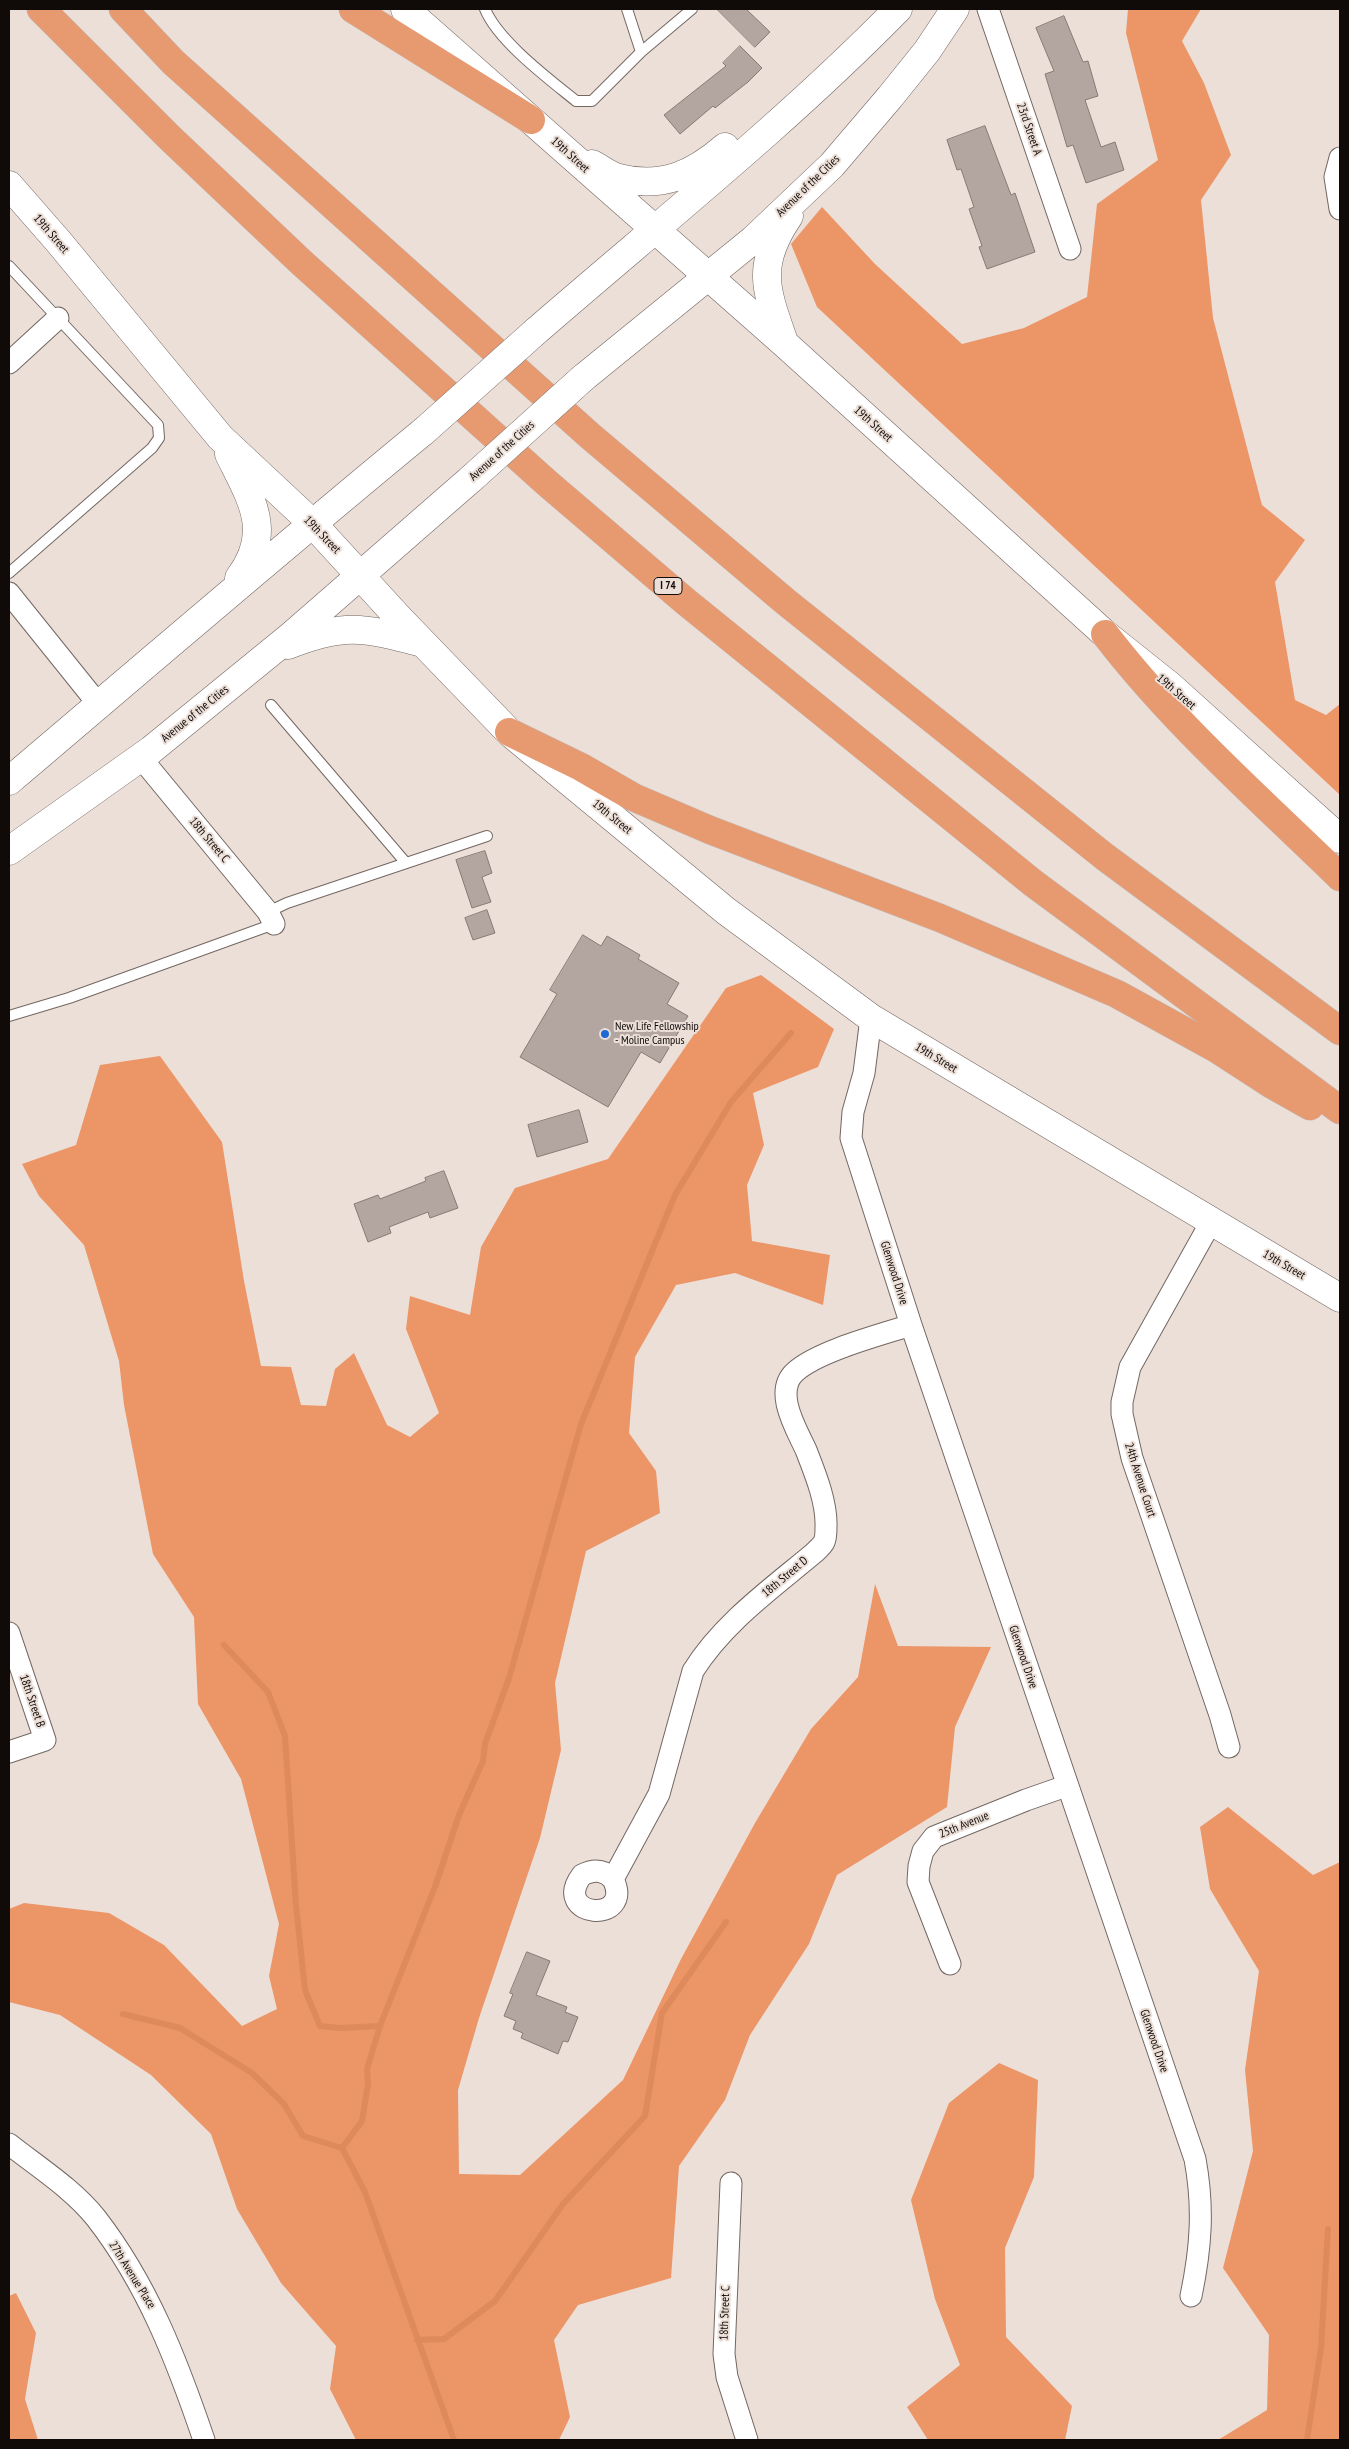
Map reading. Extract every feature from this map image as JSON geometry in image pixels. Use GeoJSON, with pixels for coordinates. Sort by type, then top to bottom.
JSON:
{"type":"FeatureCollection","features":[{"type":"Feature","properties":{"kind":"highway","name":"I 74"},"geometry":{"type":"LineString","coordinates":[[41,9],[169,137],[302,263],[547,483],[685,601],[1033,883],[1340,1110]]}},
{"type":"Feature","properties":{"kind":"highway"},"geometry":{"type":"LineString","coordinates":[[123,9],[173,62],[574,421],[772,590],[1098,851],[1340,1031]]}},
{"type":"Feature","properties":{"kind":"highway"},"geometry":{"type":"LineString","coordinates":[[353,9],[531,120]]}},
{"type":"Feature","properties":{"kind":"highway"},"geometry":{"type":"LineString","coordinates":[[1105,634],[1131,668],[1172,713],[1340,877]]}},
{"type":"Feature","properties":{"kind":"highway"},"geometry":{"type":"LineString","coordinates":[[509,732],[581,767],[641,801],[710,830],[940,918],[1117,994],[1218,1049],[1271,1084],[1340,1122]]}},
{"type":"Feature","properties":{"kind":"main road","name":"19th Street"},"geometry":{"type":"LineString","coordinates":[[405,9],[785,344],[1105,634],[1169,685],[1340,839]]}},
{"type":"Feature","properties":{"kind":"main road"},"geometry":{"type":"LineString","coordinates":[[558,145],[618,178],[668,180],[695,170],[780,100],[845,37],[878,9]]}},
{"type":"Feature","properties":{"kind":"main road"},"geometry":{"type":"LineString","coordinates":[[9,781],[312,523],[424,431],[535,332],[736,161],[818,87],[898,9]]}},
{"type":"Feature","properties":{"kind":"main road","name":"Avenue of the Cities"},"geometry":{"type":"LineString","coordinates":[[9,850],[141,758],[272,651],[472,478],[583,378],[706,276],[754,239],[832,165],[890,98],[927,51],[955,9]]}},
{"type":"Feature","properties":{"kind":"main road","name":"19th Street"},"geometry":{"type":"LineString","coordinates":[[9,185],[58,241],[220,437],[312,523],[509,732],[726,911],[871,1018],[1340,1298]]}},
{"type":"Feature","properties":{"kind":"main road"},"geometry":{"type":"LineString","coordinates":[[785,344],[768,298],[766,281],[772,247],[780,230],[810,185]]}},
{"type":"Feature","properties":{"kind":"main road"},"geometry":{"type":"LineString","coordinates":[[220,437],[253,502],[257,519],[251,563],[221,602]]}},
{"type":"Feature","properties":{"kind":"main road"},"geometry":{"type":"LineString","coordinates":[[272,651],[313,635],[343,628],[371,630],[425,644]]}},
{"type":"Feature","properties":{"kind":"street","name":"23rd Street A"},"geometry":{"type":"LineString","coordinates":[[988,9],[1070,249]]}},
{"type":"Feature","properties":{"kind":"street"},"geometry":{"type":"LineString","coordinates":[[1339,161],[1335,177],[1340,208]]}},
{"type":"Feature","properties":{"kind":"street"},"geometry":{"type":"LineString","coordinates":[[9,363],[58,318]]}},
{"type":"Feature","properties":{"kind":"street"},"geometry":{"type":"LineString","coordinates":[[9,593],[99,705]]}},
{"type":"Feature","properties":{"kind":"street","name":"18th Street C"},"geometry":{"type":"LineString","coordinates":[[141,758],[271,918]]}},
{"type":"Feature","properties":{"kind":"street","name":"Glenwood Drive"},"geometry":{"type":"LineString","coordinates":[[871,1018],[864,1073],[853,1112],[852,1138],[911,1326],[1194,2159],[1200,2188],[1200,2252],[1191,2296]]}},
{"type":"Feature","properties":{"kind":"street","name":"24th Avenue Court"},"geometry":{"type":"LineString","coordinates":[[1211,1222],[1130,1367],[1122,1408],[1132,1458],[1220,1715],[1229,1747]]}},
{"type":"Feature","properties":{"kind":"street","name":"18th Street D"},"geometry":{"type":"LineString","coordinates":[[613,1879],[658,1794],[693,1671],[702,1656],[736,1619],[814,1553],[825,1541],[826,1521],[821,1494],[806,1450],[792,1423],[787,1398],[788,1380],[808,1363],[863,1340],[911,1326]]}},
{"type":"Feature","properties":{"kind":"street","name":"18th Street B"},"geometry":{"type":"LineString","coordinates":[[9,1633],[45,1740],[9,1752]]}},
{"type":"Feature","properties":{"kind":"street","name":"25th Avenue"},"geometry":{"type":"LineString","coordinates":[[950,1964],[918,1882],[923,1851],[934,1837],[1066,1786]]}},
{"type":"Feature","properties":{"kind":"street","name":"27th Avenue Place"},"geometry":{"type":"LineString","coordinates":[[9,2144],[62,2185],[95,2217],[140,2283],[164,2332],[204,2440]]}},
{"type":"Feature","properties":{"kind":"street","name":"18th Street C"},"geometry":{"type":"LineString","coordinates":[[731,2183],[724,2354],[727,2377],[747,2440]]}},
{"type":"Feature","properties":{"kind":"lane"},"geometry":{"type":"LineString","coordinates":[[485,9],[496,28],[508,42],[576,101],[592,101],[641,52],[692,9]]}},
{"type":"Feature","properties":{"kind":"lane"},"geometry":{"type":"LineString","coordinates":[[627,9],[641,52]]}},
{"type":"Feature","properties":{"kind":"lane"},"geometry":{"type":"LineString","coordinates":[[9,266],[158,425],[159,438],[152,448],[9,573]]}},
{"type":"Feature","properties":{"kind":"lane"},"geometry":{"type":"LineString","coordinates":[[271,705],[406,863]]}},
{"type":"Feature","properties":{"kind":"lane"},"geometry":{"type":"LineString","coordinates":[[9,1016],[69,998],[271,918],[287,903],[487,836]]}},
{"type":"Feature","properties":{"kind":"shaded area"},"geometry":{"type":"Polygon","coordinates":[[[1128,9],[1201,9],[1182,41],[1204,83],[1231,155],[1201,200],[1213,318],[1262,505],[1305,540],[1275,582],[1295,700],[1326,715],[1340,704],[1340,795],[817,307],[791,244],[822,207],[875,264],[962,344],[1024,328],[1087,297],[1097,204],[1158,160],[1126,33],[1128,9]]]}},
{"type":"Feature","properties":{"kind":"shaded area"},"geometry":{"type":"Polygon","coordinates":[[[761,975],[834,1029],[818,1067],[753,1093],[764,1145],[747,1185],[752,1241],[830,1255],[823,1305],[735,1273],[676,1285],[635,1357],[629,1433],[656,1471],[660,1513],[586,1551],[555,1683],[561,1750],[540,1838],[479,2018],[458,2090],[459,2174],[520,2175],[623,2080],[681,1959],[755,1823],[811,1729],[858,1677],[875,1584],[898,1646],[991,1647],[955,1727],[947,1807],[837,1875],[809,1944],[750,2035],[725,2100],[679,2166],[671,2278],[578,2305],[554,2340],[570,2417],[559,2440],[356,2440],[330,2389],[336,2346],[281,2283],[237,2209],[211,2134],[151,2075],[60,2015],[9,2002],[9,1909],[24,1903],[109,1913],[164,1945],[242,2026],[277,2009],[269,1976],[279,1924],[241,1779],[198,1704],[194,1617],[153,1554],[124,1405],[119,1361],[84,1245],[39,1196],[22,1164],[76,1145],[100,1065],[160,1056],[222,1142],[244,1281],[261,1366],[291,1367],[301,1405],[326,1406],[335,1369],[354,1353],[387,1425],[410,1437],[439,1413],[406,1329],[410,1296],[470,1315],[481,1247],[515,1188],[608,1159],[726,988],[761,975]]]}},
{"type":"Feature","properties":{"kind":"shaded area"},"geometry":{"type":"Polygon","coordinates":[[[1228,1807],[1313,1875],[1340,1862],[1340,2440],[1218,2440],[1267,2410],[1269,2335],[1223,2268],[1253,2151],[1245,2070],[1259,1971],[1210,1889],[1200,1827],[1228,1807]]]}},
{"type":"Feature","properties":{"kind":"shaded area"},"geometry":{"type":"Polygon","coordinates":[[[999,2063],[1038,2080],[1034,2177],[1005,2248],[1006,2337],[1072,2406],[1065,2440],[928,2440],[907,2407],[960,2365],[935,2299],[911,2200],[949,2103],[999,2063]]]}},
{"type":"Feature","properties":{"kind":"shaded area"},"geometry":{"type":"Polygon","coordinates":[[[16,2293],[36,2333],[25,2399],[38,2440],[9,2440],[9,2296],[16,2293]]]}},
{"type":"Feature","properties":{"kind":"building"},"geometry":{"type":"Polygon","coordinates":[[[717,9],[746,9],[770,32],[755,47],[717,9]]]}},
{"type":"Feature","properties":{"kind":"building"},"geometry":{"type":"Polygon","coordinates":[[[1064,16],[1083,62],[1088,61],[1098,96],[1085,100],[1101,147],[1115,142],[1124,170],[1086,183],[1073,145],[1067,147],[1045,74],[1054,71],[1036,28],[1064,16]]]}},
{"type":"Feature","properties":{"kind":"building"},"geometry":{"type":"Polygon","coordinates":[[[740,46],[762,68],[748,82],[715,108],[713,106],[680,134],[664,115],[726,66],[723,63],[740,46]]]}},
{"type":"Feature","properties":{"kind":"building"},"geometry":{"type":"Polygon","coordinates":[[[985,126],[1011,195],[1015,193],[1035,252],[987,269],[979,247],[982,246],[969,209],[974,207],[961,169],[957,170],[947,140],[985,126]]]}},
{"type":"Feature","properties":{"kind":"building"},"geometry":{"type":"Polygon","coordinates":[[[485,851],[492,873],[482,877],[491,902],[472,908],[456,860],[485,851]]]}},
{"type":"Feature","properties":{"kind":"building"},"geometry":{"type":"Polygon","coordinates":[[[487,910],[495,933],[473,940],[465,918],[487,910]]]}},
{"type":"Feature","properties":{"kind":"building","name":"New Life Fellowship - Moline Campus"},"geometry":{"type":"Polygon","coordinates":[[[583,935],[601,946],[607,936],[640,955],[638,959],[679,983],[667,1004],[688,1016],[660,1063],[641,1052],[608,1107],[520,1057],[557,994],[550,990],[583,935]]]}},
{"type":"Feature","properties":{"kind":"building"},"geometry":{"type":"Polygon","coordinates":[[[579,1110],[588,1142],[537,1157],[528,1125],[579,1110]]]}},
{"type":"Feature","properties":{"kind":"building"},"geometry":{"type":"Polygon","coordinates":[[[444,1171],[458,1208],[430,1218],[428,1212],[389,1227],[391,1233],[368,1242],[354,1204],[378,1195],[380,1199],[426,1181],[425,1178],[444,1171]]]}},
{"type":"Feature","properties":{"kind":"building"},"geometry":{"type":"Polygon","coordinates":[[[527,1952],[550,1961],[536,1995],[567,2007],[565,2012],[578,2017],[568,2042],[563,2041],[558,2054],[521,2038],[523,2033],[513,2029],[516,2021],[504,2016],[513,1994],[510,1993],[527,1952]]]}},
{"type":"Feature","properties":{"kind":"waterway"},"geometry":{"type":"LineString","coordinates":[[454,2440],[365,2192],[342,2148],[362,2121],[368,2084],[367,2069],[380,2026],[436,1884],[459,1815],[483,1761],[485,1744],[509,1678],[581,1424],[675,1195],[731,1102],[791,1033]]}},
{"type":"Feature","properties":{"kind":"waterway"},"geometry":{"type":"LineString","coordinates":[[224,1645],[268,1692],[285,1736],[296,1905],[305,1990],[320,2026],[340,2028],[380,2026]]}},
{"type":"Feature","properties":{"kind":"waterway"},"geometry":{"type":"LineString","coordinates":[[417,2340],[444,2339],[495,2301],[563,2204],[645,2116],[662,2013],[726,1922]]}},
{"type":"Feature","properties":{"kind":"waterway"},"geometry":{"type":"LineString","coordinates":[[123,2014],[180,2028],[252,2073],[284,2104],[303,2136],[342,2148]]}},
{"type":"Feature","properties":{"kind":"waterway"},"geometry":{"type":"LineString","coordinates":[[1307,2440],[1321,2348],[1328,2229]]}},
{"type":"Feature","properties":{"kind":"place","name":"New Life Fellowship - Moline Campus"},"geometry":{"type":"Point","coordinates":[605,1034]}}]}
